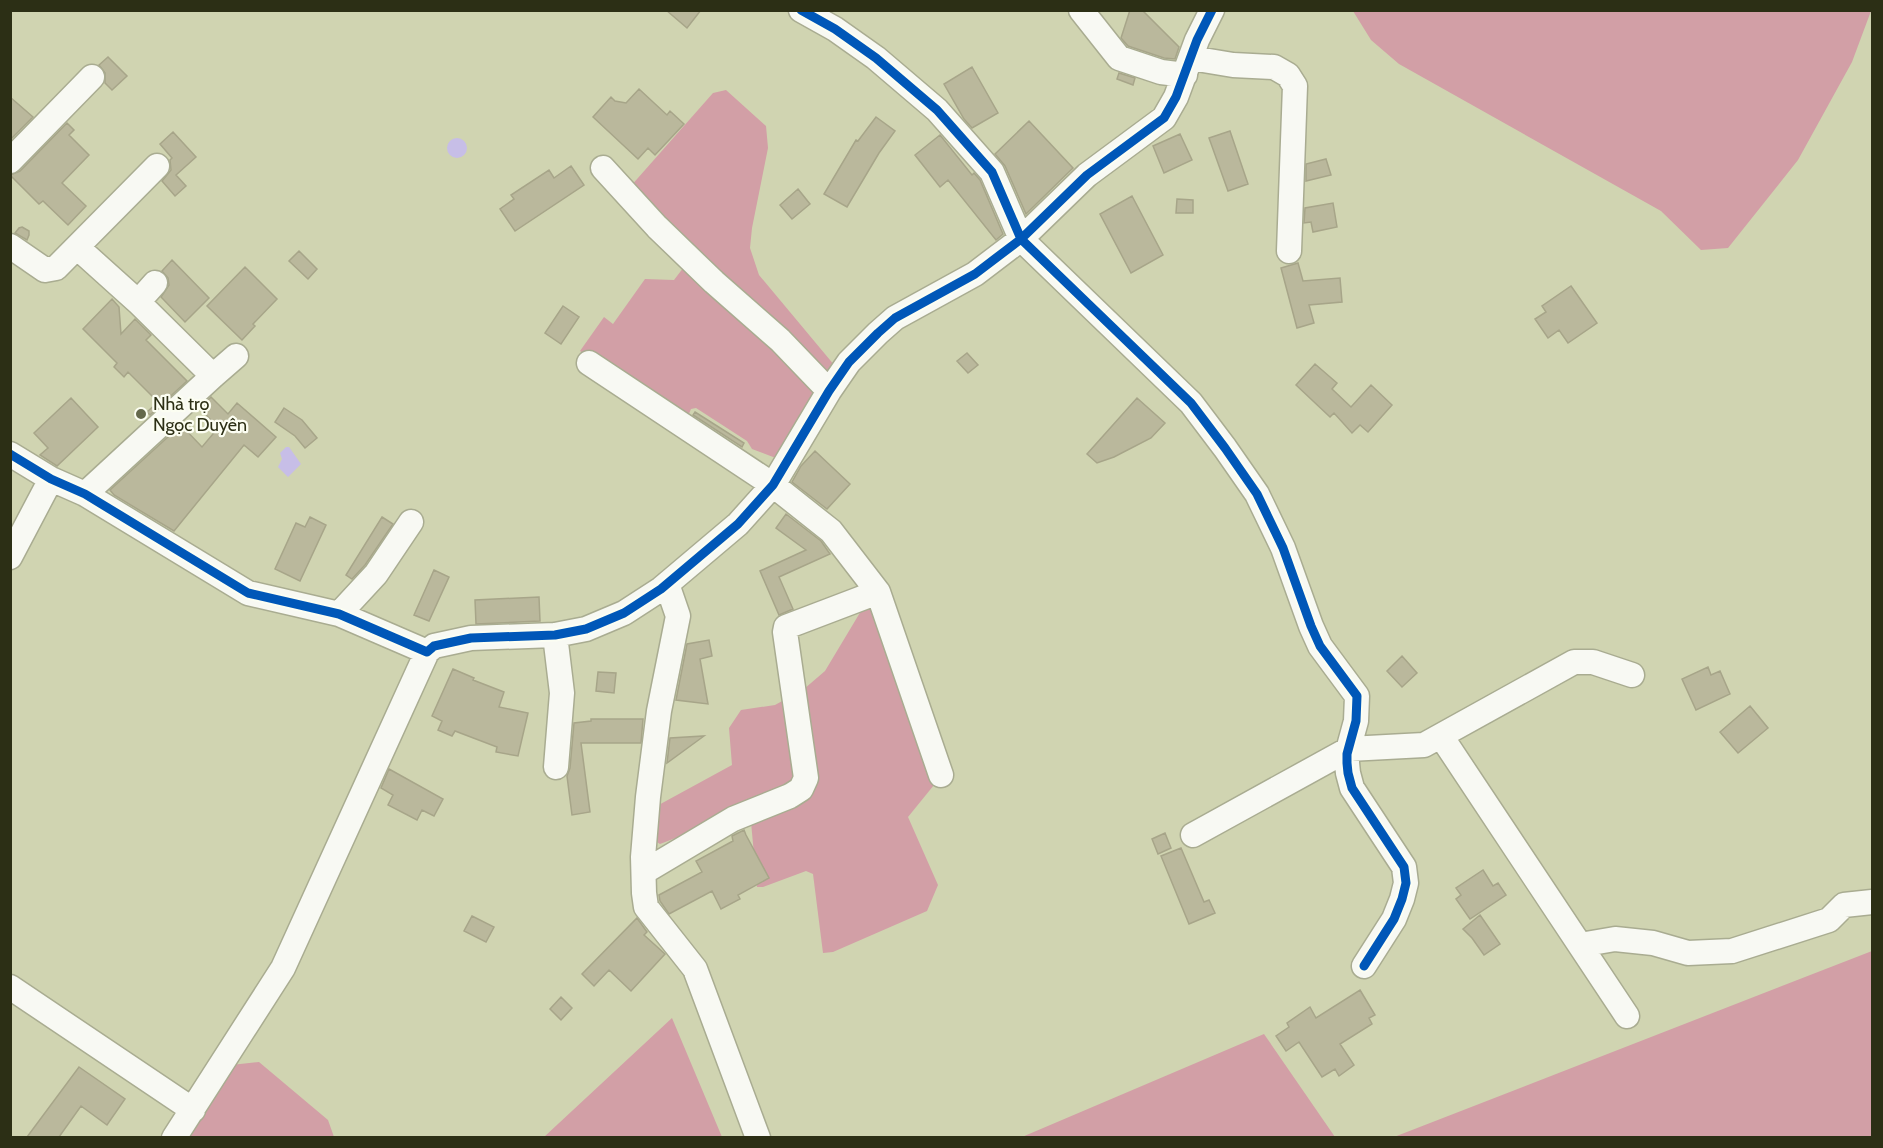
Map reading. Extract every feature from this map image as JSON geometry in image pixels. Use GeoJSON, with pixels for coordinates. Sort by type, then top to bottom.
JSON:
{"type":"FeatureCollection","features":[{"type":"Feature","properties":{"kind":"street"},"geometry":{"type":"LineString","coordinates":[[801,10],[835,29],[876,58],[937,110],[993,172],[1021,239],[1191,403],[1257,494],[1283,548],[1320,646],[1357,696],[1356,721],[1347,763],[1352,788],[1404,867],[1406,883],[1394,919],[1364,966]]}},
{"type":"Feature","properties":{"kind":"street"},"geometry":{"type":"LineString","coordinates":[[1081,10],[1119,58],[1161,72],[1188,66],[1233,65],[1274,67],[1288,75],[1295,86],[1289,251]]}},
{"type":"Feature","properties":{"kind":"street"},"geometry":{"type":"LineString","coordinates":[[174,1137],[283,968],[427,652],[434,646],[471,638],[555,634],[586,629],[624,613],[661,589],[738,524],[773,485],[849,362],[895,318],[975,274],[1021,239],[1088,176],[1164,118],[1176,97],[1212,10]]}},
{"type":"Feature","properties":{"kind":"street"},"geometry":{"type":"LineString","coordinates":[[10,161],[92,77]]}},
{"type":"Feature","properties":{"kind":"street"},"geometry":{"type":"LineString","coordinates":[[10,246],[45,270],[56,268],[158,166]]}},
{"type":"Feature","properties":{"kind":"street"},"geometry":{"type":"LineString","coordinates":[[603,168],[657,227],[714,282],[780,340],[829,391]]}},
{"type":"Feature","properties":{"kind":"street"},"geometry":{"type":"LineString","coordinates":[[78,248],[138,302],[213,376]]}},
{"type":"Feature","properties":{"kind":"street"},"geometry":{"type":"LineString","coordinates":[[138,302],[155,283]]}},
{"type":"Feature","properties":{"kind":"street"},"geometry":{"type":"LineString","coordinates":[[85,494],[236,356]]}},
{"type":"Feature","properties":{"kind":"street"},"geometry":{"type":"LineString","coordinates":[[590,363],[773,485],[831,531],[878,591],[941,775]]}},
{"type":"Feature","properties":{"kind":"street"},"geometry":{"type":"LineString","coordinates":[[10,454],[51,479],[85,494],[249,593],[339,614],[427,652]]}},
{"type":"Feature","properties":{"kind":"street"},"geometry":{"type":"LineString","coordinates":[[10,557],[51,479]]}},
{"type":"Feature","properties":{"kind":"street"},"geometry":{"type":"LineString","coordinates":[[339,614],[376,574],[411,522]]}},
{"type":"Feature","properties":{"kind":"street"},"geometry":{"type":"LineString","coordinates":[[667,584],[678,616],[659,711],[648,796],[643,857],[646,907],[695,969],[758,1137]]}},
{"type":"Feature","properties":{"kind":"street"},"geometry":{"type":"LineString","coordinates":[[644,872],[733,819],[790,796],[801,789],[806,778],[786,627],[878,591]]}},
{"type":"Feature","properties":{"kind":"street"},"geometry":{"type":"LineString","coordinates":[[555,634],[562,693],[556,767]]}},
{"type":"Feature","properties":{"kind":"street"},"geometry":{"type":"LineString","coordinates":[[1193,834],[1349,749],[1424,745],[1574,662],[1593,662],[1632,675]]}},
{"type":"Feature","properties":{"kind":"street"},"geometry":{"type":"LineString","coordinates":[[1442,736],[1627,1016]]}},
{"type":"Feature","properties":{"kind":"street"},"geometry":{"type":"LineString","coordinates":[[1580,945],[1615,939],[1653,943],[1688,953],[1732,951],[1829,920],[1844,905],[1872,902]]}},
{"type":"Feature","properties":{"kind":"street"},"geometry":{"type":"LineString","coordinates":[[10,987],[193,1110]]}},
{"type":"Feature","properties":{"kind":"shaded area"},"geometry":{"type":"Polygon","coordinates":[[[1353,11],[1871,11],[1852,62],[1798,160],[1728,248],[1701,250],[1661,211],[1399,64],[1371,40],[1353,11]]]}},
{"type":"Feature","properties":{"kind":"shaded area"},"geometry":{"type":"Polygon","coordinates":[[[726,90],[766,126],[768,148],[750,248],[759,275],[835,366],[781,460],[752,449],[747,441],[696,408],[691,409],[687,418],[683,419],[580,351],[604,317],[613,324],[645,279],[674,280],[693,255],[630,187],[713,93],[726,90]]]}},
{"type":"Feature","properties":{"kind":"shaded area"},"geometry":{"type":"Polygon","coordinates":[[[457,138],[464,141],[467,148],[464,155],[457,158],[450,155],[447,148],[450,141],[457,138]]]}},
{"type":"Feature","properties":{"kind":"shaded area"},"geometry":{"type":"Polygon","coordinates":[[[289,447],[301,464],[288,477],[278,467],[282,459],[280,453],[289,447]]]}},
{"type":"Feature","properties":{"kind":"shaded area"},"geometry":{"type":"Polygon","coordinates":[[[864,606],[878,612],[883,622],[934,785],[908,817],[938,885],[927,911],[833,952],[823,953],[813,874],[806,871],[763,887],[757,887],[751,822],[738,814],[660,844],[652,839],[655,807],[732,765],[729,728],[741,710],[775,705],[804,689],[825,671],[864,606]]]}},
{"type":"Feature","properties":{"kind":"shaded area"},"geometry":{"type":"Polygon","coordinates":[[[1872,951],[1872,1137],[1394,1137],[1872,951]]]}},
{"type":"Feature","properties":{"kind":"shaded area"},"geometry":{"type":"Polygon","coordinates":[[[672,1018],[722,1137],[544,1137],[672,1018]]]}},
{"type":"Feature","properties":{"kind":"shaded area"},"geometry":{"type":"Polygon","coordinates":[[[1264,1034],[1335,1137],[1022,1137],[1264,1034]]]}},
{"type":"Feature","properties":{"kind":"shaded area"},"geometry":{"type":"Polygon","coordinates":[[[259,1062],[328,1120],[334,1137],[182,1138],[231,1065],[259,1062]]]}},
{"type":"Feature","properties":{"kind":"building"},"geometry":{"type":"Polygon","coordinates":[[[666,10],[701,10],[687,28],[666,10]]]}},
{"type":"Feature","properties":{"kind":"building"},"geometry":{"type":"Polygon","coordinates":[[[1130,10],[1142,10],[1179,47],[1175,59],[1164,58],[1128,46],[1121,38],[1130,10]]]}},
{"type":"Feature","properties":{"kind":"building"},"geometry":{"type":"Polygon","coordinates":[[[108,57],[127,76],[112,90],[105,83],[105,73],[99,65],[108,57]]]}},
{"type":"Feature","properties":{"kind":"building"},"geometry":{"type":"Polygon","coordinates":[[[972,67],[998,113],[972,128],[964,119],[944,84],[972,67]]]}},
{"type":"Feature","properties":{"kind":"building"},"geometry":{"type":"Polygon","coordinates":[[[1119,73],[1135,78],[1133,85],[1117,79],[1119,73]]]}},
{"type":"Feature","properties":{"kind":"building"},"geometry":{"type":"Polygon","coordinates":[[[639,89],[667,115],[670,111],[684,124],[655,155],[648,148],[638,159],[593,117],[611,97],[615,101],[626,103],[639,89]]]}},
{"type":"Feature","properties":{"kind":"building"},"geometry":{"type":"Polygon","coordinates":[[[10,97],[33,117],[10,140],[10,97]]]}},
{"type":"Feature","properties":{"kind":"building"},"geometry":{"type":"Polygon","coordinates":[[[876,117],[895,131],[847,207],[824,194],[856,140],[858,141],[876,117]]]}},
{"type":"Feature","properties":{"kind":"building"},"geometry":{"type":"Polygon","coordinates":[[[1029,121],[1073,168],[1026,214],[1005,166],[995,154],[1029,121]]]}},
{"type":"Feature","properties":{"kind":"building"},"geometry":{"type":"Polygon","coordinates":[[[67,123],[74,130],[69,135],[89,155],[62,183],[86,206],[68,225],[43,201],[39,204],[10,175],[20,171],[67,123]]]}},
{"type":"Feature","properties":{"kind":"building"},"geometry":{"type":"Polygon","coordinates":[[[1230,131],[1248,184],[1228,191],[1209,138],[1230,131]]]}},
{"type":"Feature","properties":{"kind":"building"},"geometry":{"type":"Polygon","coordinates":[[[173,132],[196,157],[176,175],[186,186],[175,196],[162,181],[171,170],[170,160],[172,158],[160,144],[173,132]]]}},
{"type":"Feature","properties":{"kind":"building"},"geometry":{"type":"Polygon","coordinates":[[[1180,134],[1192,160],[1164,173],[1153,146],[1180,134]]]}},
{"type":"Feature","properties":{"kind":"building"},"geometry":{"type":"Polygon","coordinates":[[[940,135],[972,175],[974,173],[980,180],[1003,234],[996,240],[948,180],[940,187],[915,155],[940,135]]]}},
{"type":"Feature","properties":{"kind":"building"},"geometry":{"type":"Polygon","coordinates":[[[1326,159],[1331,175],[1306,181],[1306,164],[1326,159]]]}},
{"type":"Feature","properties":{"kind":"building"},"geometry":{"type":"Polygon","coordinates":[[[571,166],[584,185],[515,231],[500,209],[514,199],[511,195],[549,170],[554,178],[571,166]]]}},
{"type":"Feature","properties":{"kind":"building"},"geometry":{"type":"Polygon","coordinates":[[[798,189],[810,204],[792,219],[780,205],[798,189]]]}},
{"type":"Feature","properties":{"kind":"building"},"geometry":{"type":"Polygon","coordinates":[[[1132,196],[1163,255],[1131,273],[1100,214],[1132,196]]]}},
{"type":"Feature","properties":{"kind":"building"},"geometry":{"type":"Polygon","coordinates":[[[1177,199],[1193,200],[1193,213],[1176,213],[1177,199]]]}},
{"type":"Feature","properties":{"kind":"building"},"geometry":{"type":"Polygon","coordinates":[[[1333,203],[1337,227],[1313,232],[1311,222],[1304,223],[1305,208],[1333,203]]]}},
{"type":"Feature","properties":{"kind":"building"},"geometry":{"type":"Polygon","coordinates":[[[22,227],[29,231],[27,240],[15,233],[22,227]]]}},
{"type":"Feature","properties":{"kind":"building"},"geometry":{"type":"Polygon","coordinates":[[[299,251],[317,269],[308,279],[289,261],[299,251]]]}},
{"type":"Feature","properties":{"kind":"building"},"geometry":{"type":"Polygon","coordinates":[[[172,260],[209,298],[185,322],[161,297],[169,285],[168,278],[162,271],[172,260]]]}},
{"type":"Feature","properties":{"kind":"building"},"geometry":{"type":"Polygon","coordinates":[[[1298,263],[1303,281],[1340,278],[1342,302],[1309,305],[1314,323],[1297,328],[1281,268],[1298,263]]]}},
{"type":"Feature","properties":{"kind":"building"},"geometry":{"type":"Polygon","coordinates":[[[245,267],[277,299],[253,324],[255,326],[242,340],[207,306],[245,267]]]}},
{"type":"Feature","properties":{"kind":"building"},"geometry":{"type":"Polygon","coordinates":[[[1571,286],[1597,323],[1568,343],[1559,330],[1548,338],[1535,319],[1546,312],[1542,306],[1571,286]]]}},
{"type":"Feature","properties":{"kind":"building"},"geometry":{"type":"Polygon","coordinates":[[[112,299],[119,307],[121,334],[135,319],[151,335],[146,340],[187,381],[150,415],[147,412],[158,402],[128,372],[124,377],[114,367],[117,363],[83,329],[112,299]]]}},
{"type":"Feature","properties":{"kind":"building"},"geometry":{"type":"Polygon","coordinates":[[[563,306],[579,317],[561,344],[545,333],[563,306]]]}},
{"type":"Feature","properties":{"kind":"building"},"geometry":{"type":"Polygon","coordinates":[[[967,353],[978,365],[968,373],[957,361],[967,353]]]}},
{"type":"Feature","properties":{"kind":"building"},"geometry":{"type":"Polygon","coordinates":[[[1315,364],[1337,383],[1332,389],[1351,407],[1371,385],[1392,405],[1368,432],[1360,425],[1352,433],[1334,413],[1330,417],[1296,385],[1315,364]]]}},
{"type":"Feature","properties":{"kind":"building"},"geometry":{"type":"Polygon","coordinates":[[[211,397],[228,414],[237,403],[276,437],[258,457],[244,445],[174,531],[114,495],[110,490],[181,425],[202,447],[218,428],[200,408],[211,397]]]}},
{"type":"Feature","properties":{"kind":"building"},"geometry":{"type":"Polygon","coordinates":[[[71,398],[98,427],[57,466],[40,455],[48,448],[34,433],[71,398]]]}},
{"type":"Feature","properties":{"kind":"building"},"geometry":{"type":"Polygon","coordinates":[[[1137,398],[1165,423],[1151,438],[1097,463],[1087,454],[1137,398]]]}},
{"type":"Feature","properties":{"kind":"building"},"geometry":{"type":"Polygon","coordinates":[[[284,408],[302,420],[317,438],[305,448],[295,436],[275,422],[284,408]]]}},
{"type":"Feature","properties":{"kind":"building"},"geometry":{"type":"Polygon","coordinates":[[[695,412],[744,443],[742,447],[693,415],[695,412]]]}},
{"type":"Feature","properties":{"kind":"building"},"geometry":{"type":"Polygon","coordinates":[[[815,451],[850,484],[827,509],[792,482],[801,466],[815,451]]]}},
{"type":"Feature","properties":{"kind":"building"},"geometry":{"type":"Polygon","coordinates":[[[786,514],[821,541],[830,554],[779,577],[793,609],[779,615],[760,571],[806,550],[776,528],[786,514]]]}},
{"type":"Feature","properties":{"kind":"building"},"geometry":{"type":"Polygon","coordinates":[[[310,517],[326,525],[300,581],[275,569],[296,523],[305,527],[310,517]]]}},
{"type":"Feature","properties":{"kind":"building"},"geometry":{"type":"Polygon","coordinates":[[[382,517],[393,524],[365,565],[352,579],[346,575],[382,517]]]}},
{"type":"Feature","properties":{"kind":"building"},"geometry":{"type":"Polygon","coordinates":[[[434,570],[449,577],[429,621],[414,615],[434,570]]]}},
{"type":"Feature","properties":{"kind":"building"},"geometry":{"type":"Polygon","coordinates":[[[539,597],[540,621],[476,624],[475,600],[539,597]]]}},
{"type":"Feature","properties":{"kind":"building"},"geometry":{"type":"Polygon","coordinates":[[[709,640],[712,656],[700,659],[708,704],[676,700],[687,644],[709,640]]]}},
{"type":"Feature","properties":{"kind":"building"},"geometry":{"type":"Polygon","coordinates":[[[1402,656],[1417,673],[1402,687],[1387,671],[1402,656]]]}},
{"type":"Feature","properties":{"kind":"building"},"geometry":{"type":"Polygon","coordinates":[[[1708,667],[1711,675],[1720,671],[1730,694],[1696,710],[1682,679],[1708,667]]]}},
{"type":"Feature","properties":{"kind":"building"},"geometry":{"type":"Polygon","coordinates":[[[453,669],[474,678],[473,680],[504,692],[499,707],[528,713],[518,756],[496,752],[497,747],[455,731],[452,736],[438,730],[442,721],[432,716],[453,669]]]}},
{"type":"Feature","properties":{"kind":"building"},"geometry":{"type":"Polygon","coordinates":[[[598,672],[616,673],[614,693],[596,691],[598,672]]]}},
{"type":"Feature","properties":{"kind":"building"},"geometry":{"type":"Polygon","coordinates":[[[1750,706],[1768,728],[1738,753],[1720,732],[1750,706]]]}},
{"type":"Feature","properties":{"kind":"building"},"geometry":{"type":"Polygon","coordinates":[[[591,719],[643,719],[641,743],[581,743],[590,812],[572,815],[567,776],[570,768],[574,723],[591,721],[591,719]]]}},
{"type":"Feature","properties":{"kind":"building"},"geometry":{"type":"Polygon","coordinates":[[[704,736],[667,763],[670,738],[704,736]]]}},
{"type":"Feature","properties":{"kind":"building"},"geometry":{"type":"Polygon","coordinates":[[[389,769],[443,799],[434,816],[422,810],[417,820],[388,805],[393,795],[381,788],[389,769]]]}},
{"type":"Feature","properties":{"kind":"building"},"geometry":{"type":"Polygon","coordinates":[[[744,830],[769,878],[738,895],[740,899],[721,909],[712,891],[669,914],[660,901],[659,895],[702,872],[696,861],[733,841],[732,836],[744,830]]]}},
{"type":"Feature","properties":{"kind":"building"},"geometry":{"type":"Polygon","coordinates":[[[1165,833],[1171,848],[1158,854],[1152,839],[1165,833]]]}},
{"type":"Feature","properties":{"kind":"building"},"geometry":{"type":"Polygon","coordinates":[[[1181,848],[1204,902],[1209,900],[1215,913],[1189,924],[1161,856],[1181,848]]]}},
{"type":"Feature","properties":{"kind":"building"},"geometry":{"type":"Polygon","coordinates":[[[1483,870],[1493,886],[1498,883],[1506,895],[1470,919],[1456,899],[1461,895],[1456,888],[1483,870]]]}},
{"type":"Feature","properties":{"kind":"building"},"geometry":{"type":"Polygon","coordinates":[[[1480,915],[1500,944],[1484,955],[1463,929],[1480,915]]]}},
{"type":"Feature","properties":{"kind":"building"},"geometry":{"type":"Polygon","coordinates":[[[472,916],[494,927],[486,942],[464,931],[472,916]]]}},
{"type":"Feature","properties":{"kind":"building"},"geometry":{"type":"Polygon","coordinates":[[[637,918],[647,932],[644,935],[665,954],[631,991],[609,970],[594,986],[582,974],[637,918]]]}},
{"type":"Feature","properties":{"kind":"building"},"geometry":{"type":"Polygon","coordinates":[[[1360,990],[1375,1015],[1369,1018],[1372,1024],[1340,1044],[1354,1065],[1339,1076],[1335,1069],[1322,1077],[1299,1042],[1286,1051],[1276,1036],[1289,1027],[1287,1023],[1310,1007],[1316,1018],[1360,990]]]}},
{"type":"Feature","properties":{"kind":"building"},"geometry":{"type":"Polygon","coordinates":[[[561,997],[572,1008],[561,1020],[550,1009],[561,997]]]}},
{"type":"Feature","properties":{"kind":"building"},"geometry":{"type":"Polygon","coordinates":[[[79,1067],[125,1099],[107,1125],[81,1106],[59,1137],[27,1137],[79,1067]]]}},
{"type":"Feature","properties":{"kind":"cycle path"},"geometry":{"type":"LineString","coordinates":[[801,10],[835,29],[876,58],[937,110],[992,172],[1021,239],[1191,403],[1257,494],[1283,548],[1320,646],[1357,696],[1356,721],[1347,754],[1352,788],[1404,867],[1406,883],[1394,919],[1364,966]]}},
{"type":"Feature","properties":{"kind":"cycle path"},"geometry":{"type":"LineString","coordinates":[[10,454],[51,479],[85,494],[248,593],[339,614],[427,652],[434,646],[471,638],[555,635],[586,629],[624,613],[661,589],[738,524],[773,485],[849,362],[878,333],[895,318],[975,274],[1021,239],[1087,175],[1164,118],[1176,97],[1197,40],[1212,10]]}},
{"type":"Feature","properties":{"kind":"place","name":"Nhà trọ Ngọc Duyên"},"geometry":{"type":"Point","coordinates":[141,414]}}]}
